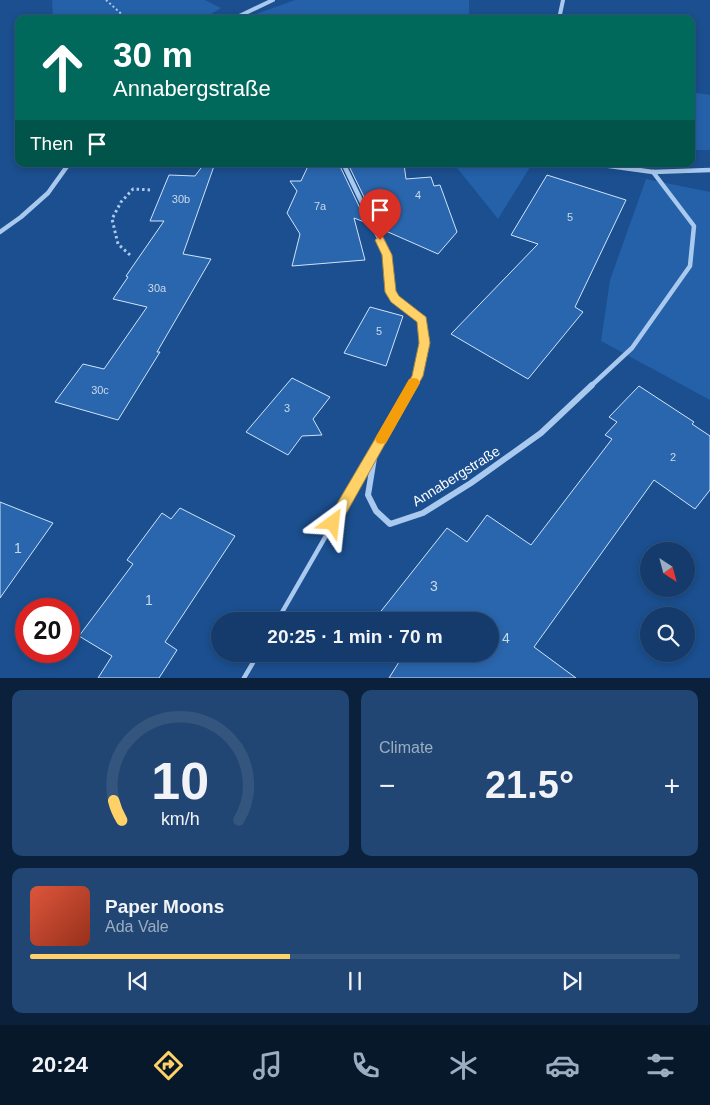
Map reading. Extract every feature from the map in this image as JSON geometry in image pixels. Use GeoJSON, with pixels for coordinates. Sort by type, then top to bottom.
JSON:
{"type":"FeatureCollection","features":[{"type":"Feature","properties":{"kind":"street"},"geometry":{"type":"LineString","coordinates":[[242,15],[274,0]]}},
{"type":"Feature","properties":{"kind":"street"},"geometry":{"type":"LineString","coordinates":[[560,15],[563,0]]}},
{"type":"Feature","properties":{"kind":"street"},"geometry":{"type":"LineString","coordinates":[[0,232],[21,217],[48,193],[67,167]]}},
{"type":"Feature","properties":{"kind":"street","name":"Annabergstraße"},"geometry":{"type":"LineString","coordinates":[[344,167],[387,255],[391,292],[395,299],[422,320],[424,343],[417,376],[374,452],[368,495],[376,511],[390,524],[423,513],[471,483],[541,433],[632,348],[690,266],[694,226],[653,172]]}},
{"type":"Feature","properties":{"kind":"street"},"geometry":{"type":"LineString","coordinates":[[611,167],[653,172],[710,170]]}},
{"type":"Feature","properties":{"kind":"lane"},"geometry":{"type":"LineString","coordinates":[[282,612],[417,376]]}},
{"type":"Feature","properties":{"kind":"lane"},"geometry":{"type":"LineString","coordinates":[[244,678],[253,662]]}},
{"type":"Feature","properties":{"kind":"path"},"geometry":{"type":"LineString","coordinates":[[106,0],[123,15]]}},
{"type":"Feature","properties":{"kind":"path"},"geometry":{"type":"LineString","coordinates":[[130,256],[118,244],[112,219],[121,202],[133,189],[152,190]]}},
{"type":"Feature","properties":{"kind":"shaded area"},"geometry":{"type":"Polygon","coordinates":[[[52,0],[205,0],[221,8],[210,15],[53,15],[52,0]]]}},
{"type":"Feature","properties":{"kind":"shaded area"},"geometry":{"type":"Polygon","coordinates":[[[295,0],[469,0],[469,15],[253,15],[295,0]]]}},
{"type":"Feature","properties":{"kind":"shaded area"},"geometry":{"type":"Polygon","coordinates":[[[695,93],[710,95],[710,150],[695,150],[695,93]]]}},
{"type":"Feature","properties":{"kind":"shaded area"},"geometry":{"type":"Polygon","coordinates":[[[456,167],[530,167],[498,219],[456,167]]]}},
{"type":"Feature","properties":{"kind":"shaded area"},"geometry":{"type":"Polygon","coordinates":[[[646,179],[710,192],[710,400],[601,341],[610,280],[646,179]]]}},
{"type":"Feature","properties":{"kind":"building"},"geometry":{"type":"Polygon","coordinates":[[[202,167],[214,167],[183,254],[211,259],[157,352],[160,352],[118,420],[55,402],[83,364],[104,369],[147,307],[113,299],[128,277],[126,276],[164,221],[150,221],[169,175],[195,176],[202,167]]]}},
{"type":"Feature","properties":{"kind":"building"},"geometry":{"type":"Polygon","coordinates":[[[308,167],[340,167],[367,223],[354,218],[365,260],[292,266],[300,234],[287,213],[297,191],[290,181],[301,181],[308,167]]]}},
{"type":"Feature","properties":{"kind":"building"},"geometry":{"type":"Polygon","coordinates":[[[349,167],[404,167],[406,179],[431,177],[434,186],[440,185],[457,232],[438,254],[379,228],[349,167]]]}},
{"type":"Feature","properties":{"kind":"building"},"geometry":{"type":"Polygon","coordinates":[[[547,175],[626,200],[575,307],[583,312],[528,379],[451,334],[538,244],[511,235],[547,175]]]}},
{"type":"Feature","properties":{"kind":"building"},"geometry":{"type":"Polygon","coordinates":[[[370,307],[403,316],[386,366],[344,353],[370,307]]]}},
{"type":"Feature","properties":{"kind":"building"},"geometry":{"type":"Polygon","coordinates":[[[292,378],[330,397],[313,419],[322,435],[302,436],[288,455],[246,432],[292,378]]]}},
{"type":"Feature","properties":{"kind":"building"},"geometry":{"type":"Polygon","coordinates":[[[639,386],[694,422],[692,424],[710,436],[710,490],[695,509],[654,480],[534,647],[576,678],[389,678],[399,662],[499,662],[499,612],[380,612],[447,528],[467,542],[487,515],[531,545],[612,439],[605,435],[617,422],[609,417],[639,386]]]}},
{"type":"Feature","properties":{"kind":"building"},"geometry":{"type":"Polygon","coordinates":[[[0,502],[53,523],[0,598],[0,502]]]}},
{"type":"Feature","properties":{"kind":"building"},"geometry":{"type":"Polygon","coordinates":[[[180,508],[235,536],[165,642],[177,650],[159,678],[98,678],[112,656],[80,637],[80,635],[133,564],[127,560],[162,513],[171,519],[180,508]]]}},
{"type":"Feature","properties":{"kind":"slow traffic"},"geometry":{"type":"LineString","coordinates":[[381,439],[414,383]]}},
{"type":"Feature","properties":{"kind":"route"},"geometry":{"type":"LineString","coordinates":[[333,523],[417,376],[424,343],[422,320],[395,299],[391,292],[387,255],[380,240]]}}]}
